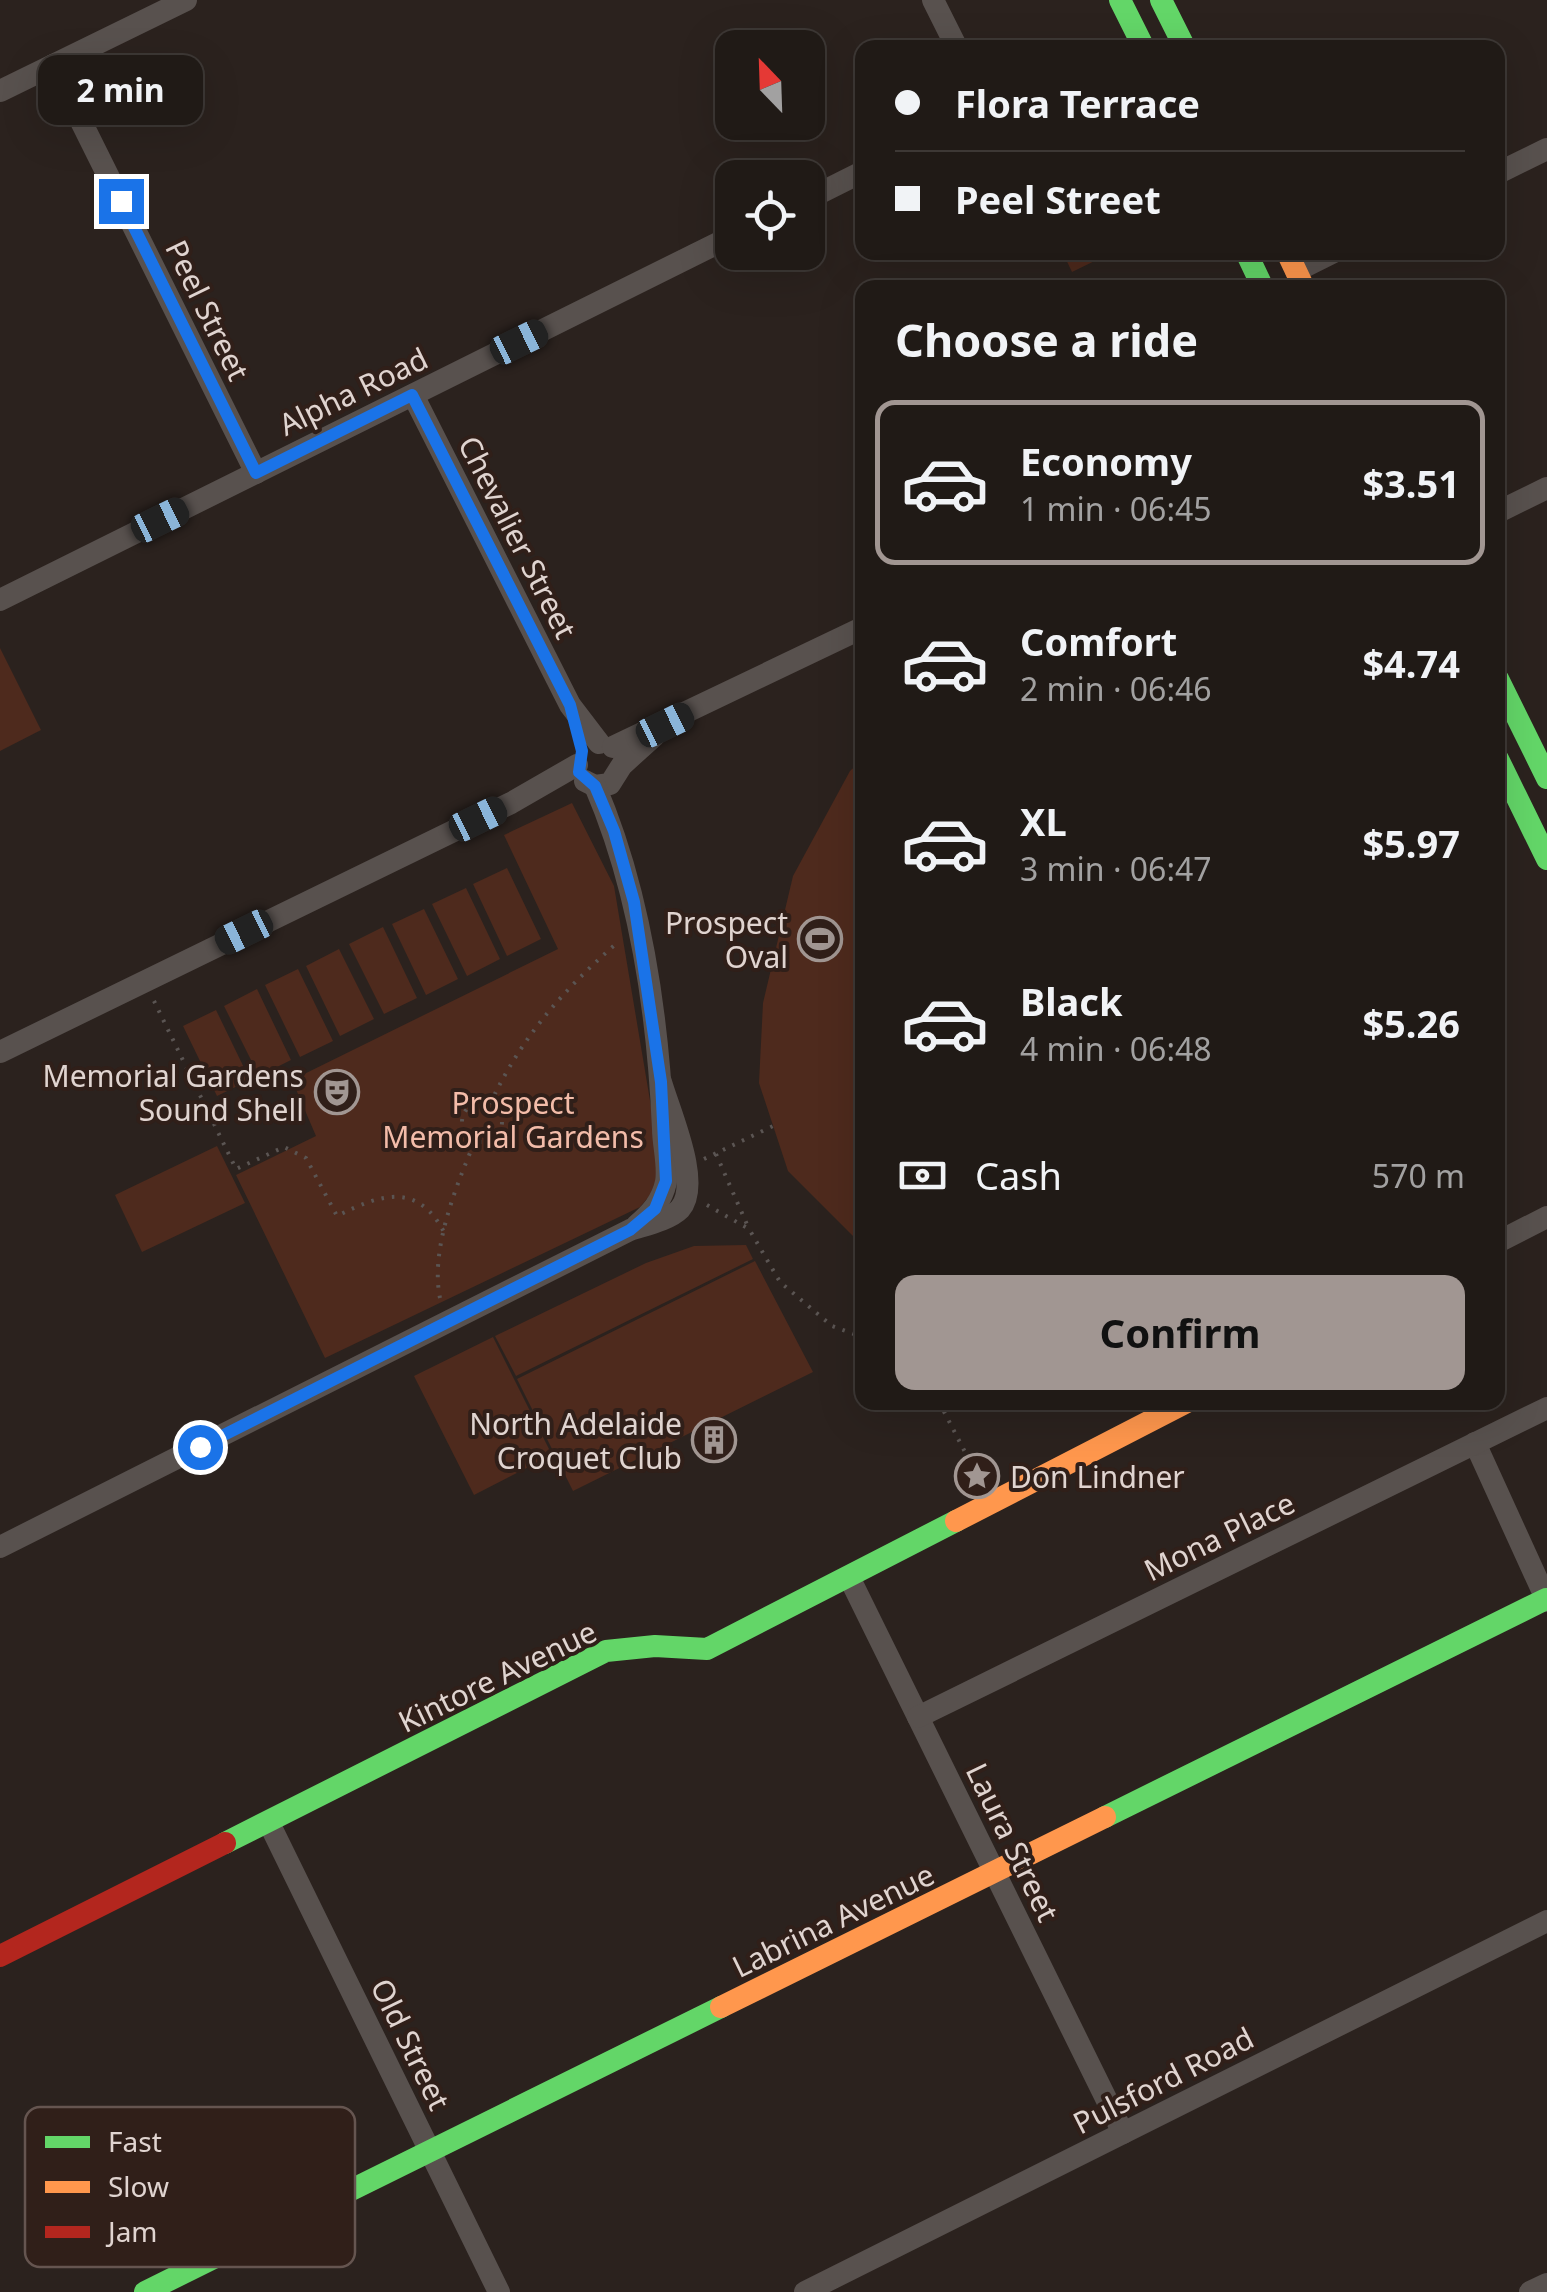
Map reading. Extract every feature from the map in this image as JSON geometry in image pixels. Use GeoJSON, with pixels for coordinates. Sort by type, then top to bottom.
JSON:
{"type":"FeatureCollection","features":[{"type":"Feature","properties":{"kind":"main road"},"geometry":{"type":"LineString","coordinates":[[1120,0],[1140,40]]}},
{"type":"Feature","properties":{"kind":"main road"},"geometry":{"type":"LineString","coordinates":[[1142,40],[1166,10],[1181,40]]}},
{"type":"Feature","properties":{"kind":"main road"},"geometry":{"type":"LineString","coordinates":[[1505,693],[1547,778]]}},
{"type":"Feature","properties":{"kind":"main road"},"geometry":{"type":"LineString","coordinates":[[1505,774],[1547,859]]}},
{"type":"Feature","properties":{"kind":"main road"},"geometry":{"type":"LineString","coordinates":[[1525,815],[1547,804]]}},
{"type":"Feature","properties":{"kind":"main road","name":"Kintore Avenue"},"geometry":{"type":"LineString","coordinates":[[0,1956],[606,1651],[655,1646],[707,1649],[1172,1410]]}},
{"type":"Feature","properties":{"kind":"main road","name":"Labrina Avenue"},"geometry":{"type":"LineString","coordinates":[[355,2187],[1546,1600]]}},
{"type":"Feature","properties":{"kind":"main road","name":"Labrina Avenue"},"geometry":{"type":"LineString","coordinates":[[145,2292],[195,2267]]}},
{"type":"Feature","properties":{"kind":"street"},"geometry":{"type":"LineString","coordinates":[[0,92],[186,0]]}},
{"type":"Feature","properties":{"kind":"street"},"geometry":{"type":"LineString","coordinates":[[934,0],[953,40]]}},
{"type":"Feature","properties":{"kind":"street","name":"Peel Street"},"geometry":{"type":"LineString","coordinates":[[54,65],[256,473]]}},
{"type":"Feature","properties":{"kind":"street"},"geometry":{"type":"LineString","coordinates":[[1505,170],[1547,149]]}},
{"type":"Feature","properties":{"kind":"street"},"geometry":{"type":"LineString","coordinates":[[825,190],[855,176]]}},
{"type":"Feature","properties":{"kind":"street","name":"Alpha Road"},"geometry":{"type":"LineString","coordinates":[[0,600],[715,244]]}},
{"type":"Feature","properties":{"kind":"street","name":"Chevalier Street"},"geometry":{"type":"LineString","coordinates":[[412,395],[599,765],[634,902],[661,1082]]}},
{"type":"Feature","properties":{"kind":"street"},"geometry":{"type":"LineString","coordinates":[[1505,509],[1547,488]]}},
{"type":"Feature","properties":{"kind":"street"},"geometry":{"type":"LineString","coordinates":[[0,1052],[511,803],[599,765],[665,725],[855,631]]}},
{"type":"Feature","properties":{"kind":"street"},"geometry":{"type":"LineString","coordinates":[[0,1547],[630,1230],[677,1212],[690,1195],[661,1082]]}},
{"type":"Feature","properties":{"kind":"street"},"geometry":{"type":"LineString","coordinates":[[630,1230],[655,1209],[666,1181],[661,1082]]}},
{"type":"Feature","properties":{"kind":"street"},"geometry":{"type":"LineString","coordinates":[[1505,1238],[1547,1217]]}},
{"type":"Feature","properties":{"kind":"street","name":"Mona Place"},"geometry":{"type":"LineString","coordinates":[[918,1718],[1547,1408]]}},
{"type":"Feature","properties":{"kind":"street"},"geometry":{"type":"LineString","coordinates":[[1475,1443],[1546,1600]]}},
{"type":"Feature","properties":{"kind":"street","name":"Laura Street"},"geometry":{"type":"LineString","coordinates":[[849,1577],[1123,2133]]}},
{"type":"Feature","properties":{"kind":"street","name":"Old Street"},"geometry":{"type":"LineString","coordinates":[[269,1823],[498,2292]]}},
{"type":"Feature","properties":{"kind":"street","name":"Pulsford Road"},"geometry":{"type":"LineString","coordinates":[[805,2292],[1547,1921]]}},
{"type":"Feature","properties":{"kind":"street"},"geometry":{"type":"LineString","coordinates":[[1530,2292],[1547,2284]]}},
{"type":"Feature","properties":{"kind":"path"},"geometry":{"type":"LineString","coordinates":[[490,1104],[512,1056],[572,984],[617,943]]}},
{"type":"Feature","properties":{"kind":"path"},"geometry":{"type":"LineString","coordinates":[[144,981],[236,1169],[284,1147],[306,1158],[337,1216],[375,1197],[399,1196],[420,1203],[436,1216],[445,1234]]}},
{"type":"Feature","properties":{"kind":"path"},"geometry":{"type":"LineString","coordinates":[[472,1104],[490,1104],[501,1127],[491,1140],[475,1141],[465,1132],[464,1115],[472,1104]]}},
{"type":"Feature","properties":{"kind":"path"},"geometry":{"type":"LineString","coordinates":[[686,1168],[773,1126]]}},
{"type":"Feature","properties":{"kind":"path"},"geometry":{"type":"LineString","coordinates":[[440,1298],[437,1273],[445,1234],[475,1141]]}},
{"type":"Feature","properties":{"kind":"path"},"geometry":{"type":"LineString","coordinates":[[716,1154],[749,1230],[780,1282],[832,1326],[855,1335]]}},
{"type":"Feature","properties":{"kind":"path"},"geometry":{"type":"LineString","coordinates":[[690,1195],[749,1230]]}},
{"type":"Feature","properties":{"kind":"path"},"geometry":{"type":"LineString","coordinates":[[943,1410],[992,1504]]}},
{"type":"Feature","properties":{"kind":"green space"},"geometry":{"type":"Polygon","coordinates":[[[1066,260],[1097,260],[1072,272],[1066,260]]]}},
{"type":"Feature","properties":{"kind":"green space"},"geometry":{"type":"Polygon","coordinates":[[[0,648],[41,730],[0,751],[0,648]]]}},
{"type":"Feature","properties":{"kind":"green space","name":"Prospect Oval"},"geometry":{"type":"Polygon","coordinates":[[[855,766],[855,1238],[788,1171],[759,1083],[763,1003],[793,876],[855,766]]]}},
{"type":"Feature","properties":{"kind":"green space","name":"Prospect Memorial Gardens"},"geometry":{"type":"Polygon","coordinates":[[[572,803],[614,886],[661,1166],[656,1188],[640,1207],[325,1358],[236,1175],[316,1136],[292,1080],[558,949],[504,835],[572,803]]]}},
{"type":"Feature","properties":{"kind":"green space"},"geometry":{"type":"Polygon","coordinates":[[[507,868],[541,939],[507,956],[473,884],[507,868]]]}},
{"type":"Feature","properties":{"kind":"green space"},"geometry":{"type":"Polygon","coordinates":[[[466,888],[500,959],[467,976],[432,904],[466,888]]]}},
{"type":"Feature","properties":{"kind":"green space"},"geometry":{"type":"Polygon","coordinates":[[[424,909],[458,979],[426,995],[392,924],[424,909]]]}},
{"type":"Feature","properties":{"kind":"green space"},"geometry":{"type":"Polygon","coordinates":[[[383,927],[417,998],[384,1014],[349,944],[383,927]]]}},
{"type":"Feature","properties":{"kind":"green space"},"geometry":{"type":"Polygon","coordinates":[[[339,949],[374,1019],[340,1036],[306,966],[339,949]]]}},
{"type":"Feature","properties":{"kind":"green space"},"geometry":{"type":"Polygon","coordinates":[[[298,969],[333,1041],[300,1057],[265,985],[298,969]]]}},
{"type":"Feature","properties":{"kind":"green space"},"geometry":{"type":"Polygon","coordinates":[[[257,989],[291,1060],[259,1076],[224,1006],[257,989]]]}},
{"type":"Feature","properties":{"kind":"green space"},"geometry":{"type":"Polygon","coordinates":[[[216,1010],[250,1080],[217,1096],[183,1026],[216,1010]]]}},
{"type":"Feature","properties":{"kind":"green space"},"geometry":{"type":"Polygon","coordinates":[[[217,1146],[245,1203],[142,1252],[115,1195],[217,1146]]]}},
{"type":"Feature","properties":{"kind":"green space"},"geometry":{"type":"Polygon","coordinates":[[[746,1245],[753,1259],[516,1376],[495,1336],[646,1263],[694,1246],[746,1245]]]}},
{"type":"Feature","properties":{"kind":"green space"},"geometry":{"type":"Polygon","coordinates":[[[755,1261],[813,1372],[573,1491],[517,1379],[755,1261]]]}},
{"type":"Feature","properties":{"kind":"green space"},"geometry":{"type":"Polygon","coordinates":[[[493,1337],[552,1455],[474,1495],[414,1376],[493,1337]]]}},
{"type":"Feature","properties":{"kind":"traffic: fast"},"geometry":{"type":"LineString","coordinates":[[1120,0],[1140,40]]}},
{"type":"Feature","properties":{"kind":"traffic: fast"},"geometry":{"type":"LineString","coordinates":[[1161,0],[1181,40]]}},
{"type":"Feature","properties":{"kind":"traffic: fast"},"geometry":{"type":"LineString","coordinates":[[1250,260],[1259,280]]}},
{"type":"Feature","properties":{"kind":"traffic: fast"},"geometry":{"type":"LineString","coordinates":[[1505,693],[1547,778]]}},
{"type":"Feature","properties":{"kind":"traffic: fast"},"geometry":{"type":"LineString","coordinates":[[1505,773],[1547,859]]}},
{"type":"Feature","properties":{"kind":"traffic: fast"},"geometry":{"type":"LineString","coordinates":[[225,1843],[606,1651],[655,1646],[707,1649],[956,1521]]}},
{"type":"Feature","properties":{"kind":"traffic: fast"},"geometry":{"type":"LineString","coordinates":[[1105,1817],[1546,1599]]}},
{"type":"Feature","properties":{"kind":"traffic: fast"},"geometry":{"type":"LineString","coordinates":[[355,2188],[721,2007]]}},
{"type":"Feature","properties":{"kind":"traffic: fast"},"geometry":{"type":"LineString","coordinates":[[145,2292],[196,2267]]}},
{"type":"Feature","properties":{"kind":"traffic: slow"},"geometry":{"type":"LineString","coordinates":[[1291,260],[1300,280]]}},
{"type":"Feature","properties":{"kind":"traffic: slow"},"geometry":{"type":"LineString","coordinates":[[956,1521],[1171,1410]]}},
{"type":"Feature","properties":{"kind":"traffic: slow"},"geometry":{"type":"LineString","coordinates":[[721,2007],[1105,1817]]}},
{"type":"Feature","properties":{"kind":"traffic: jam"},"geometry":{"type":"LineString","coordinates":[[0,1956],[225,1843]]}},
{"type":"Feature","properties":{"kind":"place","name":"Prospect Oval"},"geometry":{"type":"Point","coordinates":[820,939]}},
{"type":"Feature","properties":{"kind":"place","name":"Memorial Gardens Sound Shell"},"geometry":{"type":"Point","coordinates":[337,1092]}},
{"type":"Feature","properties":{"kind":"place","name":"North Adelaide Croquet Club"},"geometry":{"type":"Point","coordinates":[714,1440]}},
{"type":"Feature","properties":{"kind":"place","name":"Don Lindner"},"geometry":{"type":"Point","coordinates":[977,1476]}},
{"type":"Feature","properties":{"kind":"route"},"geometry":{"type":"LineString","coordinates":[[121,201],[256,473],[412,395],[570,705],[582,751],[579,772],[595,786],[614,831],[634,902],[661,1082],[666,1181],[655,1209],[630,1230],[200,1447]]}}]}
